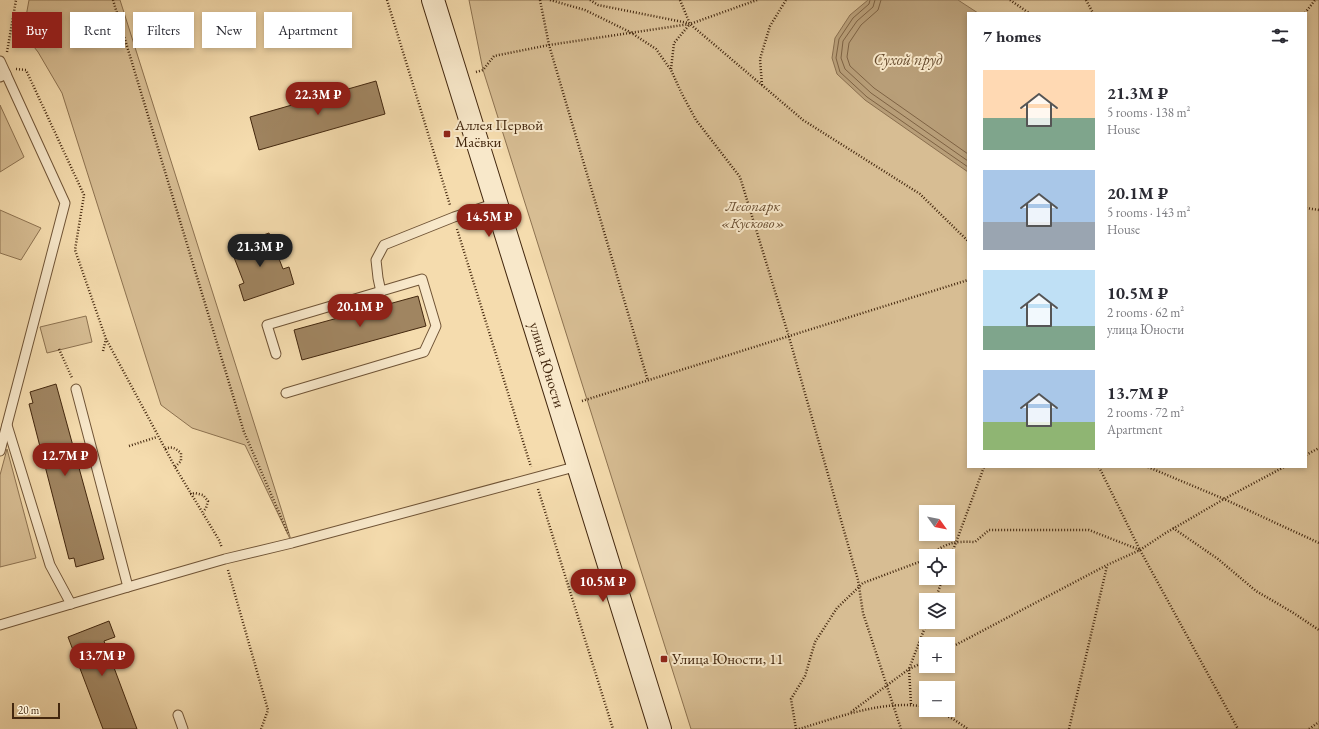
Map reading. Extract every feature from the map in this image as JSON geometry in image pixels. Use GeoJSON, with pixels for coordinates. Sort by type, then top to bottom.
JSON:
{"type":"FeatureCollection","features":[{"type":"Feature","properties":{"kind":"main road","name":"улица Юности"},"geometry":{"type":"LineString","coordinates":[[433,0],[660,729]]}},
{"type":"Feature","properties":{"kind":"lane"},"geometry":{"type":"LineString","coordinates":[[0,450],[65,203],[2,70]]}},
{"type":"Feature","properties":{"kind":"lane"},"geometry":{"type":"LineString","coordinates":[[381,292],[376,260],[384,245],[454,217],[496,203]]}},
{"type":"Feature","properties":{"kind":"lane"},"geometry":{"type":"LineString","coordinates":[[276,354],[267,325],[422,279],[436,326],[424,352],[286,393]]}},
{"type":"Feature","properties":{"kind":"lane"},"geometry":{"type":"LineString","coordinates":[[76,389],[128,587]]}},
{"type":"Feature","properties":{"kind":"lane"},"geometry":{"type":"LineString","coordinates":[[7,426],[50,565],[71,604]]}},
{"type":"Feature","properties":{"kind":"lane"},"geometry":{"type":"LineString","coordinates":[[0,625],[225,559],[292,544],[535,479],[578,466]]}},
{"type":"Feature","properties":{"kind":"lane"},"geometry":{"type":"LineString","coordinates":[[178,715],[183,729]]}},
{"type":"Feature","properties":{"kind":"path"},"geometry":{"type":"LineString","coordinates":[[16,0],[2,70],[26,70],[84,195],[75,250],[106,339],[174,467],[220,540],[268,710],[261,729]]}},
{"type":"Feature","properties":{"kind":"path"},"geometry":{"type":"LineString","coordinates":[[113,0],[244,432],[292,544]]}},
{"type":"Feature","properties":{"kind":"path"},"geometry":{"type":"LineString","coordinates":[[387,0],[613,729]]}},
{"type":"Feature","properties":{"kind":"path"},"geometry":{"type":"LineString","coordinates":[[540,0],[549,44],[648,381]]}},
{"type":"Feature","properties":{"kind":"path"},"geometry":{"type":"LineString","coordinates":[[550,0],[586,10],[630,32],[656,49],[671,70],[696,120],[740,177],[789,337],[859,587],[863,613],[902,729]]}},
{"type":"Feature","properties":{"kind":"path"},"geometry":{"type":"LineString","coordinates":[[590,0],[598,5],[690,24]]}},
{"type":"Feature","properties":{"kind":"path"},"geometry":{"type":"LineString","coordinates":[[680,0],[690,24],[803,120],[920,194],[967,240]]}},
{"type":"Feature","properties":{"kind":"path"},"geometry":{"type":"LineString","coordinates":[[476,72],[483,70],[494,56],[549,44],[690,24],[757,0]]}},
{"type":"Feature","properties":{"kind":"path"},"geometry":{"type":"LineString","coordinates":[[762,85],[760,59],[770,26],[786,0]]}},
{"type":"Feature","properties":{"kind":"path"},"geometry":{"type":"LineString","coordinates":[[1010,0],[1028,12]]}},
{"type":"Feature","properties":{"kind":"path"},"geometry":{"type":"LineString","coordinates":[[1086,0],[1092,12]]}},
{"type":"Feature","properties":{"kind":"path"},"geometry":{"type":"LineString","coordinates":[[1306,12],[1315,0]]}},
{"type":"Feature","properties":{"kind":"path"},"geometry":{"type":"LineString","coordinates":[[671,70],[674,43],[690,24]]}},
{"type":"Feature","properties":{"kind":"path"},"geometry":{"type":"LineString","coordinates":[[1307,208],[1319,210]]}},
{"type":"Feature","properties":{"kind":"path"},"geometry":{"type":"LineString","coordinates":[[582,401],[967,280]]}},
{"type":"Feature","properties":{"kind":"path"},"geometry":{"type":"LineString","coordinates":[[103,351],[106,339]]}},
{"type":"Feature","properties":{"kind":"path"},"geometry":{"type":"LineString","coordinates":[[60,349],[76,389]]}},
{"type":"Feature","properties":{"kind":"path"},"geometry":{"type":"LineString","coordinates":[[129,446],[158,437]]}},
{"type":"Feature","properties":{"kind":"path"},"geometry":{"type":"LineString","coordinates":[[165,449],[169,447],[175,448],[181,453],[181,461],[174,467]]}},
{"type":"Feature","properties":{"kind":"path"},"geometry":{"type":"LineString","coordinates":[[1307,454],[1319,448]]}},
{"type":"Feature","properties":{"kind":"path"},"geometry":{"type":"LineString","coordinates":[[953,549],[984,468]]}},
{"type":"Feature","properties":{"kind":"path"},"geometry":{"type":"LineString","coordinates":[[1099,468],[1140,550],[1238,729]]}},
{"type":"Feature","properties":{"kind":"path"},"geometry":{"type":"LineString","coordinates":[[1150,468],[1319,542]]}},
{"type":"Feature","properties":{"kind":"path"},"geometry":{"type":"LineString","coordinates":[[955,645],[1140,550],[1224,499],[1282,468]]}},
{"type":"Feature","properties":{"kind":"path"},"geometry":{"type":"LineString","coordinates":[[190,494],[195,493],[203,495],[208,501],[203,512]]}},
{"type":"Feature","properties":{"kind":"path"},"geometry":{"type":"LineString","coordinates":[[1174,528],[1218,559],[1256,590],[1319,630]]}},
{"type":"Feature","properties":{"kind":"path"},"geometry":{"type":"LineString","coordinates":[[939,549],[956,542],[975,542],[989,530],[1089,530],[1140,550]]}},
{"type":"Feature","properties":{"kind":"path"},"geometry":{"type":"LineString","coordinates":[[796,729],[791,699],[805,676],[815,642],[837,608],[863,583],[919,562]]}},
{"type":"Feature","properties":{"kind":"path"},"geometry":{"type":"LineString","coordinates":[[1069,729],[1107,566]]}},
{"type":"Feature","properties":{"kind":"path"},"geometry":{"type":"LineString","coordinates":[[912,704],[909,669],[924,629]]}},
{"type":"Feature","properties":{"kind":"path"},"geometry":{"type":"LineString","coordinates":[[849,714],[909,669],[919,664]]}},
{"type":"Feature","properties":{"kind":"path"},"geometry":{"type":"LineString","coordinates":[[800,729],[849,714],[894,705],[912,704],[919,706]]}},
{"type":"Feature","properties":{"kind":"path"},"geometry":{"type":"LineString","coordinates":[[949,717],[968,729]]}},
{"type":"Feature","properties":{"kind":"path"},"geometry":{"type":"LineString","coordinates":[[1308,729],[1319,722]]}},
{"type":"Feature","properties":{"kind":"green space"},"geometry":{"type":"Polygon","coordinates":[[[29,0],[120,0],[124,12],[70,12],[70,48],[125,48],[125,16],[133,41],[133,48],[135,48],[292,543],[245,445],[192,428],[161,405],[62,93],[35,48],[62,48],[62,12],[27,12],[29,0]]]}},
{"type":"Feature","properties":{"kind":"green space","name":"Лесопарк «Кусково»"},"geometry":{"type":"Polygon","coordinates":[[[469,0],[1319,0],[1319,729],[691,729],[483,70],[469,0]]]}},
{"type":"Feature","properties":{"kind":"green space"},"geometry":{"type":"Polygon","coordinates":[[[0,105],[24,157],[0,172],[0,105]]]}},
{"type":"Feature","properties":{"kind":"green space"},"geometry":{"type":"Polygon","coordinates":[[[0,210],[41,228],[21,260],[0,253],[0,210]]]}},
{"type":"Feature","properties":{"kind":"green space"},"geometry":{"type":"Polygon","coordinates":[[[86,316],[92,342],[47,353],[40,327],[86,316]]]}},
{"type":"Feature","properties":{"kind":"green space"},"geometry":{"type":"Polygon","coordinates":[[[7,449],[36,558],[0,567],[0,475],[7,449]]]}},
{"type":"Feature","properties":{"kind":"water","name":"Сухой пруд"},"geometry":{"type":"Polygon","coordinates":[[[868,0],[958,0],[976,12],[967,12],[967,171],[865,100],[837,74],[832,58],[835,38],[850,15],[868,0]]]}},
{"type":"Feature","properties":{"kind":"building"},"geometry":{"type":"Polygon","coordinates":[[[376,81],[385,114],[259,150],[250,117],[376,81]]]}},
{"type":"Feature","properties":{"kind":"building"},"geometry":{"type":"Polygon","coordinates":[[[269,233],[283,269],[289,267],[294,284],[244,301],[239,285],[244,283],[230,247],[269,233]]]}},
{"type":"Feature","properties":{"kind":"building"},"geometry":{"type":"Polygon","coordinates":[[[418,296],[426,326],[302,360],[294,330],[418,296]]]}},
{"type":"Feature","properties":{"kind":"building"},"geometry":{"type":"Polygon","coordinates":[[[56,384],[104,559],[76,567],[74,558],[69,559],[29,404],[33,403],[30,392],[56,384]]]}},
{"type":"Feature","properties":{"kind":"building"},"geometry":{"type":"Polygon","coordinates":[[[109,621],[115,637],[104,641],[137,729],[103,729],[68,637],[109,621]]]}},
{"type":"Feature","properties":{"kind":"place","name":"Аллея Первой Маёвки"},"geometry":{"type":"Point","coordinates":[447,134]}},
{"type":"Feature","properties":{"kind":"place","name":"Улица Юности, 11"},"geometry":{"type":"Point","coordinates":[664,659]}}]}
